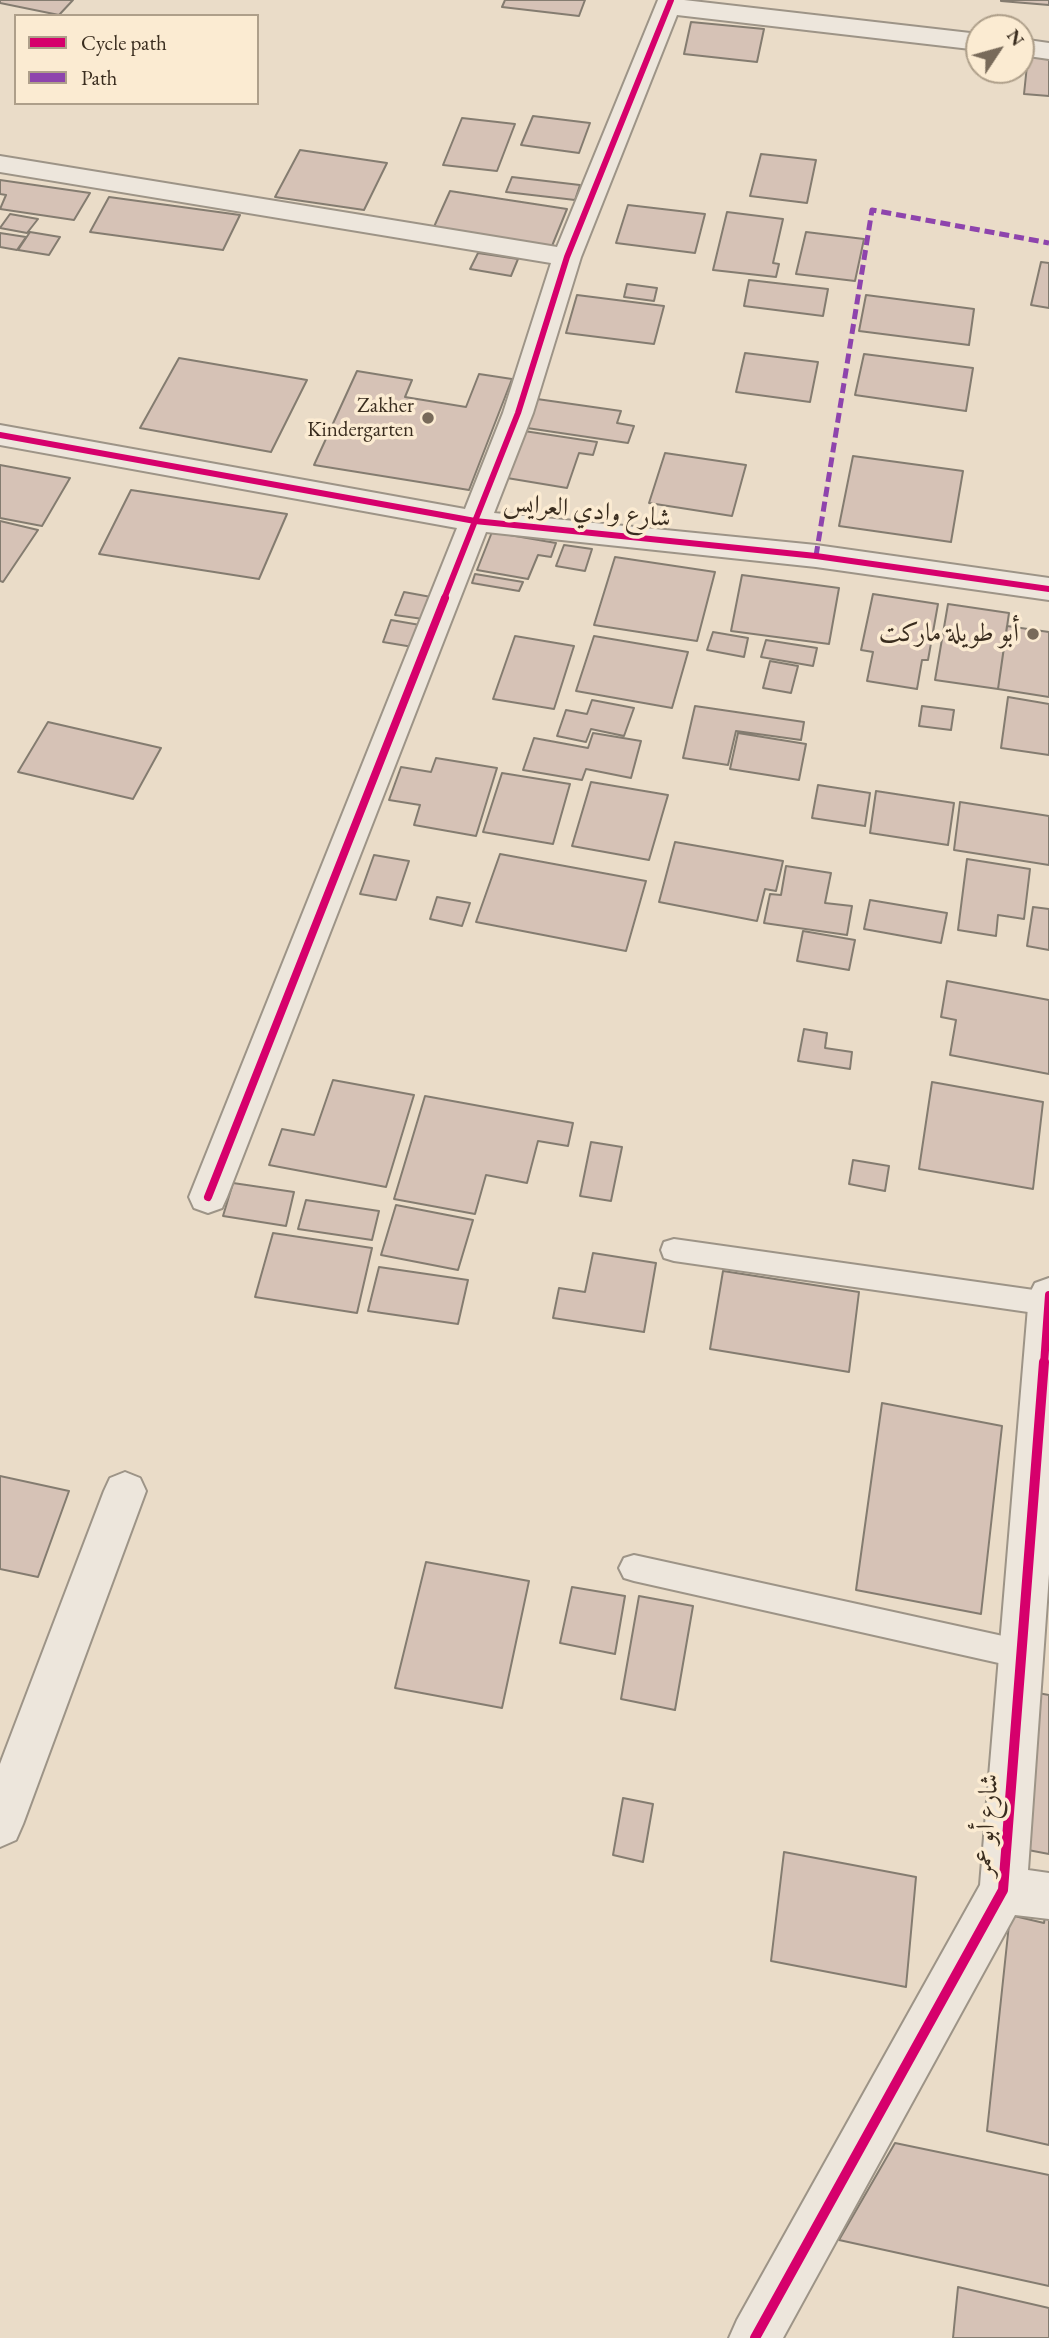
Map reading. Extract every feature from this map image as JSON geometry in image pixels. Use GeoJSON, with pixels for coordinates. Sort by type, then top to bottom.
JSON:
{"type":"FeatureCollection","features":[{"type":"Feature","properties":{"kind":"street"},"geometry":{"type":"LineString","coordinates":[[208,1197],[518,413],[567,257],[670,3],[965,41]]}},
{"type":"Feature","properties":{"kind":"street"},"geometry":{"type":"LineString","coordinates":[[0,164],[567,257]]}},
{"type":"Feature","properties":{"kind":"street","name":"شارع وادي العرايس"},"geometry":{"type":"LineString","coordinates":[[0,435],[475,521],[816,556],[1049,590]]}},
{"type":"Feature","properties":{"kind":"street","name":"شارع أبو عمر"},"geometry":{"type":"LineString","coordinates":[[755,2338],[1003,1891],[1049,1295]]}},
{"type":"Feature","properties":{"kind":"street"},"geometry":{"type":"LineString","coordinates":[[0,1824],[10,1771],[125,1490]]}},
{"type":"Feature","properties":{"kind":"street"},"geometry":{"type":"LineString","coordinates":[[1003,1891],[1049,1896]]}},
{"type":"Feature","properties":{"kind":"lane"},"geometry":{"type":"LineString","coordinates":[[674,1250],[1048,1304]]}},
{"type":"Feature","properties":{"kind":"lane"},"geometry":{"type":"LineString","coordinates":[[634,1568],[1021,1654]]}},
{"type":"Feature","properties":{"kind":"building"},"geometry":{"type":"Polygon","coordinates":[[[0,0],[73,0],[60,14],[0,3],[0,0]]]}},
{"type":"Feature","properties":{"kind":"building"},"geometry":{"type":"Polygon","coordinates":[[[505,0],[585,0],[579,16],[502,7],[505,0]]]}},
{"type":"Feature","properties":{"kind":"building"},"geometry":{"type":"Polygon","coordinates":[[[1049,0],[1049,5],[1001,1],[1049,0]]]}},
{"type":"Feature","properties":{"kind":"building"},"geometry":{"type":"Polygon","coordinates":[[[691,22],[764,29],[757,62],[684,54],[691,22]]]}},
{"type":"Feature","properties":{"kind":"building"},"geometry":{"type":"Polygon","coordinates":[[[1035,57],[1049,58],[1049,96],[1024,94],[1025,84],[1035,84],[1035,57]]]}},
{"type":"Feature","properties":{"kind":"building"},"geometry":{"type":"Polygon","coordinates":[[[533,116],[590,123],[579,153],[521,145],[533,116]]]}},
{"type":"Feature","properties":{"kind":"building"},"geometry":{"type":"Polygon","coordinates":[[[462,118],[515,124],[497,171],[443,165],[462,118]]]}},
{"type":"Feature","properties":{"kind":"building"},"geometry":{"type":"Polygon","coordinates":[[[300,150],[387,163],[364,210],[275,197],[300,150]]]}},
{"type":"Feature","properties":{"kind":"building"},"geometry":{"type":"Polygon","coordinates":[[[761,154],[816,160],[807,203],[750,196],[761,154]]]}},
{"type":"Feature","properties":{"kind":"building"},"geometry":{"type":"Polygon","coordinates":[[[512,177],[580,185],[575,200],[506,192],[512,177]]]}},
{"type":"Feature","properties":{"kind":"building"},"geometry":{"type":"Polygon","coordinates":[[[0,180],[90,193],[74,220],[0,209],[6,195],[0,194],[0,180]]]}},
{"type":"Feature","properties":{"kind":"building"},"geometry":{"type":"Polygon","coordinates":[[[450,191],[567,209],[552,246],[433,229],[450,191]]]}},
{"type":"Feature","properties":{"kind":"building"},"geometry":{"type":"Polygon","coordinates":[[[109,197],[240,215],[223,250],[90,232],[109,197]]]}},
{"type":"Feature","properties":{"kind":"building"},"geometry":{"type":"Polygon","coordinates":[[[628,205],[705,214],[695,253],[616,243],[628,205]]]}},
{"type":"Feature","properties":{"kind":"building"},"geometry":{"type":"Polygon","coordinates":[[[727,212],[783,219],[773,263],[779,264],[776,277],[713,270],[727,212]]]}},
{"type":"Feature","properties":{"kind":"building"},"geometry":{"type":"Polygon","coordinates":[[[10,214],[38,219],[27,233],[0,228],[10,214]]]}},
{"type":"Feature","properties":{"kind":"building"},"geometry":{"type":"Polygon","coordinates":[[[30,232],[60,237],[49,255],[18,250],[30,232]]]}},
{"type":"Feature","properties":{"kind":"building"},"geometry":{"type":"Polygon","coordinates":[[[806,232],[864,239],[855,281],[796,274],[806,232]]]}},
{"type":"Feature","properties":{"kind":"building"},"geometry":{"type":"Polygon","coordinates":[[[0,233],[26,237],[17,250],[0,247],[0,233]]]}},
{"type":"Feature","properties":{"kind":"building"},"geometry":{"type":"Polygon","coordinates":[[[478,253],[518,259],[511,276],[470,269],[478,253]]]}},
{"type":"Feature","properties":{"kind":"building"},"geometry":{"type":"Polygon","coordinates":[[[1041,262],[1049,263],[1049,308],[1031,305],[1041,262]]]}},
{"type":"Feature","properties":{"kind":"building"},"geometry":{"type":"Polygon","coordinates":[[[749,280],[828,289],[823,316],[744,306],[749,280]]]}},
{"type":"Feature","properties":{"kind":"building"},"geometry":{"type":"Polygon","coordinates":[[[627,284],[657,288],[654,301],[624,297],[627,284]]]}},
{"type":"Feature","properties":{"kind":"building"},"geometry":{"type":"Polygon","coordinates":[[[577,295],[664,306],[654,344],[566,333],[577,295]]]}},
{"type":"Feature","properties":{"kind":"building"},"geometry":{"type":"Polygon","coordinates":[[[866,295],[974,309],[969,345],[859,331],[866,295]]]}},
{"type":"Feature","properties":{"kind":"building"},"geometry":{"type":"Polygon","coordinates":[[[745,353],[818,362],[810,402],[736,392],[745,353]]]}},
{"type":"Feature","properties":{"kind":"building"},"geometry":{"type":"Polygon","coordinates":[[[864,354],[973,368],[966,411],[855,395],[864,354]]]}},
{"type":"Feature","properties":{"kind":"building"},"geometry":{"type":"Polygon","coordinates":[[[179,358],[307,380],[271,452],[140,428],[179,358]]]}},
{"type":"Feature","properties":{"kind":"building"},"geometry":{"type":"Polygon","coordinates":[[[357,371],[412,380],[405,397],[466,407],[479,374],[512,379],[469,490],[314,465],[357,371]]]}},
{"type":"Feature","properties":{"kind":"building"},"geometry":{"type":"Polygon","coordinates":[[[537,399],[621,411],[617,423],[634,426],[628,443],[527,428],[537,399]]]}},
{"type":"Feature","properties":{"kind":"building"},"geometry":{"type":"Polygon","coordinates":[[[524,431],[597,442],[593,455],[579,453],[567,488],[507,478],[524,431]]]}},
{"type":"Feature","properties":{"kind":"building"},"geometry":{"type":"Polygon","coordinates":[[[665,453],[746,465],[732,516],[649,503],[665,453]]]}},
{"type":"Feature","properties":{"kind":"building"},"geometry":{"type":"Polygon","coordinates":[[[853,456],[963,471],[951,542],[839,526],[853,456]]]}},
{"type":"Feature","properties":{"kind":"building"},"geometry":{"type":"Polygon","coordinates":[[[0,465],[70,478],[42,526],[0,518],[0,465]]]}},
{"type":"Feature","properties":{"kind":"building"},"geometry":{"type":"Polygon","coordinates":[[[131,490],[287,514],[259,579],[99,554],[131,490]]]}},
{"type":"Feature","properties":{"kind":"building"},"geometry":{"type":"Polygon","coordinates":[[[0,521],[38,530],[3,582],[0,581],[0,521]]]}},
{"type":"Feature","properties":{"kind":"building"},"geometry":{"type":"Polygon","coordinates":[[[492,532],[556,543],[551,557],[538,555],[528,579],[477,570],[492,532]]]}},
{"type":"Feature","properties":{"kind":"building"},"geometry":{"type":"Polygon","coordinates":[[[564,545],[592,549],[585,571],[556,566],[564,545]]]}},
{"type":"Feature","properties":{"kind":"building"},"geometry":{"type":"Polygon","coordinates":[[[615,557],[715,572],[697,641],[594,625],[615,557]]]}},
{"type":"Feature","properties":{"kind":"building"},"geometry":{"type":"Polygon","coordinates":[[[475,574],[523,582],[519,591],[472,583],[475,574]]]}},
{"type":"Feature","properties":{"kind":"building"},"geometry":{"type":"Polygon","coordinates":[[[742,575],[839,588],[829,644],[731,631],[742,575]]]}},
{"type":"Feature","properties":{"kind":"building"},"geometry":{"type":"Polygon","coordinates":[[[404,592],[431,597],[423,619],[395,615],[404,592]]]}},
{"type":"Feature","properties":{"kind":"building"},"geometry":{"type":"Polygon","coordinates":[[[873,594],[938,604],[928,660],[922,660],[917,689],[867,681],[873,652],[861,650],[873,594]]]}},
{"type":"Feature","properties":{"kind":"building"},"geometry":{"type":"Polygon","coordinates":[[[948,604],[1009,613],[998,689],[935,680],[948,604]]]}},
{"type":"Feature","properties":{"kind":"building"},"geometry":{"type":"Polygon","coordinates":[[[391,620],[420,625],[413,647],[383,642],[391,620]]]}},
{"type":"Feature","properties":{"kind":"building"},"geometry":{"type":"Polygon","coordinates":[[[1007,626],[1049,632],[1049,697],[998,689],[1007,626]]]}},
{"type":"Feature","properties":{"kind":"building"},"geometry":{"type":"Polygon","coordinates":[[[713,632],[748,638],[744,657],[707,650],[713,632]]]}},
{"type":"Feature","properties":{"kind":"building"},"geometry":{"type":"Polygon","coordinates":[[[515,636],[574,646],[554,709],[493,699],[515,636]]]}},
{"type":"Feature","properties":{"kind":"building"},"geometry":{"type":"Polygon","coordinates":[[[594,636],[688,652],[672,708],[576,691],[594,636]]]}},
{"type":"Feature","properties":{"kind":"building"},"geometry":{"type":"Polygon","coordinates":[[[766,640],[817,648],[813,666],[761,657],[766,640]]]}},
{"type":"Feature","properties":{"kind":"building"},"geometry":{"type":"Polygon","coordinates":[[[770,661],[798,666],[791,693],[763,688],[770,661]]]}},
{"type":"Feature","properties":{"kind":"building"},"geometry":{"type":"Polygon","coordinates":[[[1008,697],[1049,704],[1049,755],[1001,748],[1008,697]]]}},
{"type":"Feature","properties":{"kind":"building"},"geometry":{"type":"Polygon","coordinates":[[[592,700],[634,708],[624,736],[591,729],[586,742],[557,736],[566,710],[587,714],[592,700]]]}},
{"type":"Feature","properties":{"kind":"building"},"geometry":{"type":"Polygon","coordinates":[[[695,706],[804,722],[801,740],[736,731],[728,765],[683,758],[695,706]]]}},
{"type":"Feature","properties":{"kind":"building"},"geometry":{"type":"Polygon","coordinates":[[[922,706],[954,710],[951,730],[919,726],[922,706]]]}},
{"type":"Feature","properties":{"kind":"building"},"geometry":{"type":"Polygon","coordinates":[[[48,722],[161,748],[133,799],[18,772],[48,722]]]}},
{"type":"Feature","properties":{"kind":"building"},"geometry":{"type":"Polygon","coordinates":[[[593,733],[641,741],[631,778],[586,769],[582,780],[523,770],[534,738],[588,748],[593,733]]]}},
{"type":"Feature","properties":{"kind":"building"},"geometry":{"type":"Polygon","coordinates":[[[738,733],[806,744],[799,780],[730,769],[738,733]]]}},
{"type":"Feature","properties":{"kind":"building"},"geometry":{"type":"Polygon","coordinates":[[[436,758],[497,768],[476,836],[414,825],[420,805],[389,800],[401,767],[431,772],[436,758]]]}},
{"type":"Feature","properties":{"kind":"building"},"geometry":{"type":"Polygon","coordinates":[[[502,773],[570,784],[553,844],[483,832],[502,773]]]}},
{"type":"Feature","properties":{"kind":"building"},"geometry":{"type":"Polygon","coordinates":[[[591,782],[668,795],[649,860],[572,846],[591,782]]]}},
{"type":"Feature","properties":{"kind":"building"},"geometry":{"type":"Polygon","coordinates":[[[818,785],[870,793],[865,826],[812,818],[818,785]]]}},
{"type":"Feature","properties":{"kind":"building"},"geometry":{"type":"Polygon","coordinates":[[[876,791],[954,803],[948,845],[870,833],[876,791]]]}},
{"type":"Feature","properties":{"kind":"building"},"geometry":{"type":"Polygon","coordinates":[[[960,802],[1049,816],[1049,865],[954,850],[960,802]]]}},
{"type":"Feature","properties":{"kind":"building"},"geometry":{"type":"Polygon","coordinates":[[[675,842],[783,861],[776,891],[765,889],[757,921],[659,902],[675,842]]]}},
{"type":"Feature","properties":{"kind":"building"},"geometry":{"type":"Polygon","coordinates":[[[500,854],[646,881],[626,951],[476,922],[500,854]]]}},
{"type":"Feature","properties":{"kind":"building"},"geometry":{"type":"Polygon","coordinates":[[[374,855],[409,861],[396,900],[360,894],[374,855]]]}},
{"type":"Feature","properties":{"kind":"building"},"geometry":{"type":"Polygon","coordinates":[[[967,859],[1030,869],[1024,919],[998,915],[996,936],[958,930],[967,859]]]}},
{"type":"Feature","properties":{"kind":"building"},"geometry":{"type":"Polygon","coordinates":[[[786,866],[831,873],[825,903],[852,906],[847,935],[764,923],[770,894],[781,895],[786,866]]]}},
{"type":"Feature","properties":{"kind":"building"},"geometry":{"type":"Polygon","coordinates":[[[437,897],[470,903],[462,926],[430,919],[437,897]]]}},
{"type":"Feature","properties":{"kind":"building"},"geometry":{"type":"Polygon","coordinates":[[[870,900],[947,913],[941,943],[864,929],[870,900]]]}},
{"type":"Feature","properties":{"kind":"building"},"geometry":{"type":"Polygon","coordinates":[[[1033,907],[1049,909],[1049,950],[1027,946],[1033,907]]]}},
{"type":"Feature","properties":{"kind":"building"},"geometry":{"type":"Polygon","coordinates":[[[803,931],[855,940],[849,970],[797,961],[803,931]]]}},
{"type":"Feature","properties":{"kind":"building"},"geometry":{"type":"Polygon","coordinates":[[[947,981],[1049,1000],[1049,1074],[950,1055],[956,1020],[941,1017],[947,981]]]}},
{"type":"Feature","properties":{"kind":"building"},"geometry":{"type":"Polygon","coordinates":[[[804,1029],[827,1033],[825,1048],[852,1052],[850,1069],[798,1061],[804,1029]]]}},
{"type":"Feature","properties":{"kind":"building"},"geometry":{"type":"Polygon","coordinates":[[[333,1080],[414,1095],[386,1187],[269,1165],[282,1129],[314,1135],[333,1080]]]}},
{"type":"Feature","properties":{"kind":"building"},"geometry":{"type":"Polygon","coordinates":[[[932,1082],[1043,1102],[1033,1189],[919,1169],[932,1082]]]}},
{"type":"Feature","properties":{"kind":"building"},"geometry":{"type":"Polygon","coordinates":[[[425,1096],[573,1123],[568,1146],[538,1141],[527,1183],[486,1175],[475,1214],[394,1199],[425,1096]]]}},
{"type":"Feature","properties":{"kind":"building"},"geometry":{"type":"Polygon","coordinates":[[[591,1142],[622,1147],[611,1201],[580,1196],[591,1142]]]}},
{"type":"Feature","properties":{"kind":"building"},"geometry":{"type":"Polygon","coordinates":[[[853,1160],[889,1166],[885,1191],[849,1184],[853,1160]]]}},
{"type":"Feature","properties":{"kind":"building"},"geometry":{"type":"Polygon","coordinates":[[[233,1183],[294,1192],[286,1226],[223,1216],[233,1183]]]}},
{"type":"Feature","properties":{"kind":"building"},"geometry":{"type":"Polygon","coordinates":[[[306,1200],[379,1211],[372,1240],[298,1229],[306,1200]]]}},
{"type":"Feature","properties":{"kind":"building"},"geometry":{"type":"Polygon","coordinates":[[[396,1205],[473,1220],[458,1270],[381,1255],[396,1205]]]}},
{"type":"Feature","properties":{"kind":"building"},"geometry":{"type":"Polygon","coordinates":[[[273,1233],[372,1248],[357,1313],[255,1297],[273,1233]]]}},
{"type":"Feature","properties":{"kind":"building"},"geometry":{"type":"Polygon","coordinates":[[[593,1253],[656,1263],[644,1332],[553,1318],[559,1288],[585,1292],[593,1253]]]}},
{"type":"Feature","properties":{"kind":"building"},"geometry":{"type":"Polygon","coordinates":[[[379,1267],[468,1280],[458,1324],[368,1311],[379,1267]]]}},
{"type":"Feature","properties":{"kind":"building"},"geometry":{"type":"Polygon","coordinates":[[[723,1271],[859,1292],[849,1372],[710,1349],[723,1271]]]}},
{"type":"Feature","properties":{"kind":"building"},"geometry":{"type":"Polygon","coordinates":[[[882,1403],[1002,1426],[981,1614],[856,1590],[882,1403]]]}},
{"type":"Feature","properties":{"kind":"building"},"geometry":{"type":"Polygon","coordinates":[[[0,1476],[69,1491],[38,1577],[0,1569],[0,1476]]]}},
{"type":"Feature","properties":{"kind":"building"},"geometry":{"type":"Polygon","coordinates":[[[426,1562],[529,1581],[502,1708],[395,1688],[426,1562]]]}},
{"type":"Feature","properties":{"kind":"building"},"geometry":{"type":"Polygon","coordinates":[[[572,1587],[625,1596],[615,1654],[560,1643],[572,1587]]]}},
{"type":"Feature","properties":{"kind":"building"},"geometry":{"type":"Polygon","coordinates":[[[639,1596],[693,1606],[675,1710],[621,1699],[639,1596]]]}},
{"type":"Feature","properties":{"kind":"building"},"geometry":{"type":"Polygon","coordinates":[[[1038,1693],[1049,1695],[1049,1854],[1028,1850],[1038,1693]]]}},
{"type":"Feature","properties":{"kind":"building"},"geometry":{"type":"Polygon","coordinates":[[[623,1798],[653,1804],[643,1862],[613,1855],[623,1798]]]}},
{"type":"Feature","properties":{"kind":"building"},"geometry":{"type":"Polygon","coordinates":[[[784,1852],[916,1877],[906,1987],[771,1961],[784,1852]]]}},
{"type":"Feature","properties":{"kind":"building"},"geometry":{"type":"Polygon","coordinates":[[[1046,1909],[1049,1910],[1049,2145],[987,2131],[1010,1915],[1044,1923],[1046,1909]]]}},
{"type":"Feature","properties":{"kind":"building"},"geometry":{"type":"Polygon","coordinates":[[[895,2143],[1049,2175],[1049,2286],[839,2240],[895,2143]]]}},
{"type":"Feature","properties":{"kind":"building"},"geometry":{"type":"Polygon","coordinates":[[[958,2287],[1049,2308],[1049,2338],[953,2338],[958,2287]]]}},
{"type":"Feature","properties":{"kind":"marked path"},"geometry":{"type":"LineString","coordinates":[[816,556],[872,210],[1049,243]]}},
{"type":"Feature","properties":{"kind":"cycle path"},"geometry":{"type":"LineString","coordinates":[[208,1197],[518,413],[567,257],[671,0]]}},
{"type":"Feature","properties":{"kind":"cycle path"},"geometry":{"type":"LineString","coordinates":[[0,435],[475,521],[816,556],[1049,589]]}},
{"type":"Feature","properties":{"kind":"cycle path"},"geometry":{"type":"LineString","coordinates":[[755,2338],[1003,1890],[1049,1295]]}},
{"type":"Feature","properties":{"kind":"place","name":"Zakher Kindergarten"},"geometry":{"type":"Point","coordinates":[428,418]}},
{"type":"Feature","properties":{"kind":"place","name":"أبو طويلة ماركت"},"geometry":{"type":"Point","coordinates":[1033,634]}}]}
